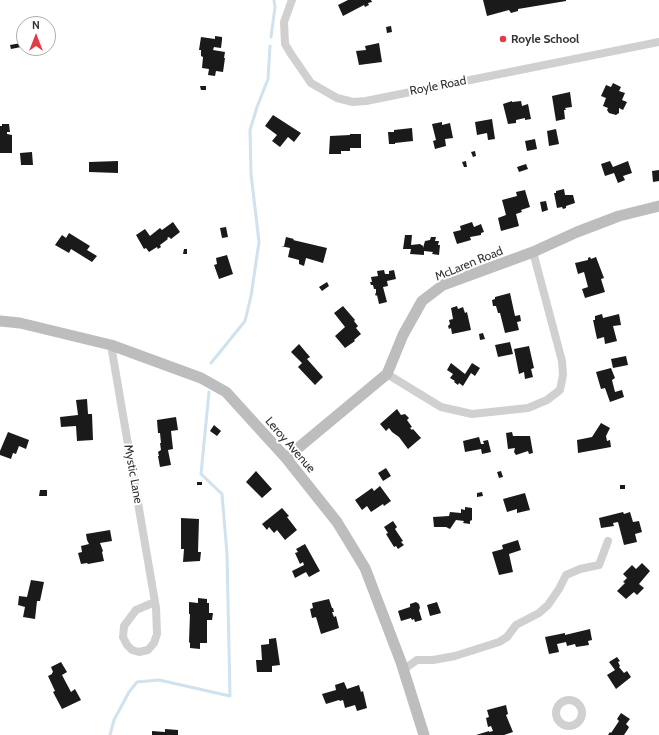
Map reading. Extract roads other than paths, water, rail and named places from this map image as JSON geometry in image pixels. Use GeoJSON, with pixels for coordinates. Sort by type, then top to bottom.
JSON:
{"type":"FeatureCollection","features":[{"type":"Feature","properties":{"kind":"street","name":"Royle Road"},"geometry":{"type":"LineString","coordinates":[[292,0],[284,22],[285,44],[311,83],[337,98],[353,102],[659,42]]}},
{"type":"Feature","properties":{"kind":"street","name":"McLaren Road"},"geometry":{"type":"LineString","coordinates":[[286,458],[387,374],[403,335],[422,301],[443,285],[533,252],[577,232],[619,216],[659,206]]}},
{"type":"Feature","properties":{"kind":"street"},"geometry":{"type":"LineString","coordinates":[[387,374],[441,407],[472,414],[528,408],[546,400],[560,390],[563,375],[562,361],[533,252]]}},
{"type":"Feature","properties":{"kind":"street","name":"Leroy Avenue"},"geometry":{"type":"LineString","coordinates":[[0,321],[20,323],[111,346],[201,378],[226,392],[286,458],[336,522],[365,568],[403,670],[424,735]]}},
{"type":"Feature","properties":{"kind":"street","name":"Mystic Lane"},"geometry":{"type":"LineString","coordinates":[[111,346],[155,602],[157,634],[154,643],[148,650],[139,652],[132,650],[127,645],[123,637],[124,626],[136,610],[155,602]]}},
{"type":"Feature","properties":{"kind":"street"},"geometry":{"type":"LineString","coordinates":[[403,670],[417,660],[433,660],[455,656],[498,642],[508,637],[516,625],[539,613],[548,605],[559,589],[566,575],[580,569],[600,566],[608,541]]}},
{"type":"Feature","properties":{"kind":"street"},"geometry":{"type":"LineString","coordinates":[[565,735],[568,726]]}},
{"type":"Feature","properties":{"kind":"waterway"},"geometry":{"type":"LineString","coordinates":[[271,37],[275,7],[274,0]]}},
{"type":"Feature","properties":{"kind":"waterway"},"geometry":{"type":"LineString","coordinates":[[211,363],[245,321],[251,296],[259,242],[251,174],[250,130],[268,79],[270,46]]}},
{"type":"Feature","properties":{"kind":"waterway"},"geometry":{"type":"LineString","coordinates":[[110,735],[114,720],[129,692],[137,682],[159,680],[230,696],[227,554],[222,494],[201,474],[209,392]]}},
{"type":"Feature","properties":{"kind":"place","name":"Royle School"},"geometry":{"type":"Point","coordinates":[503,39]}}]}
